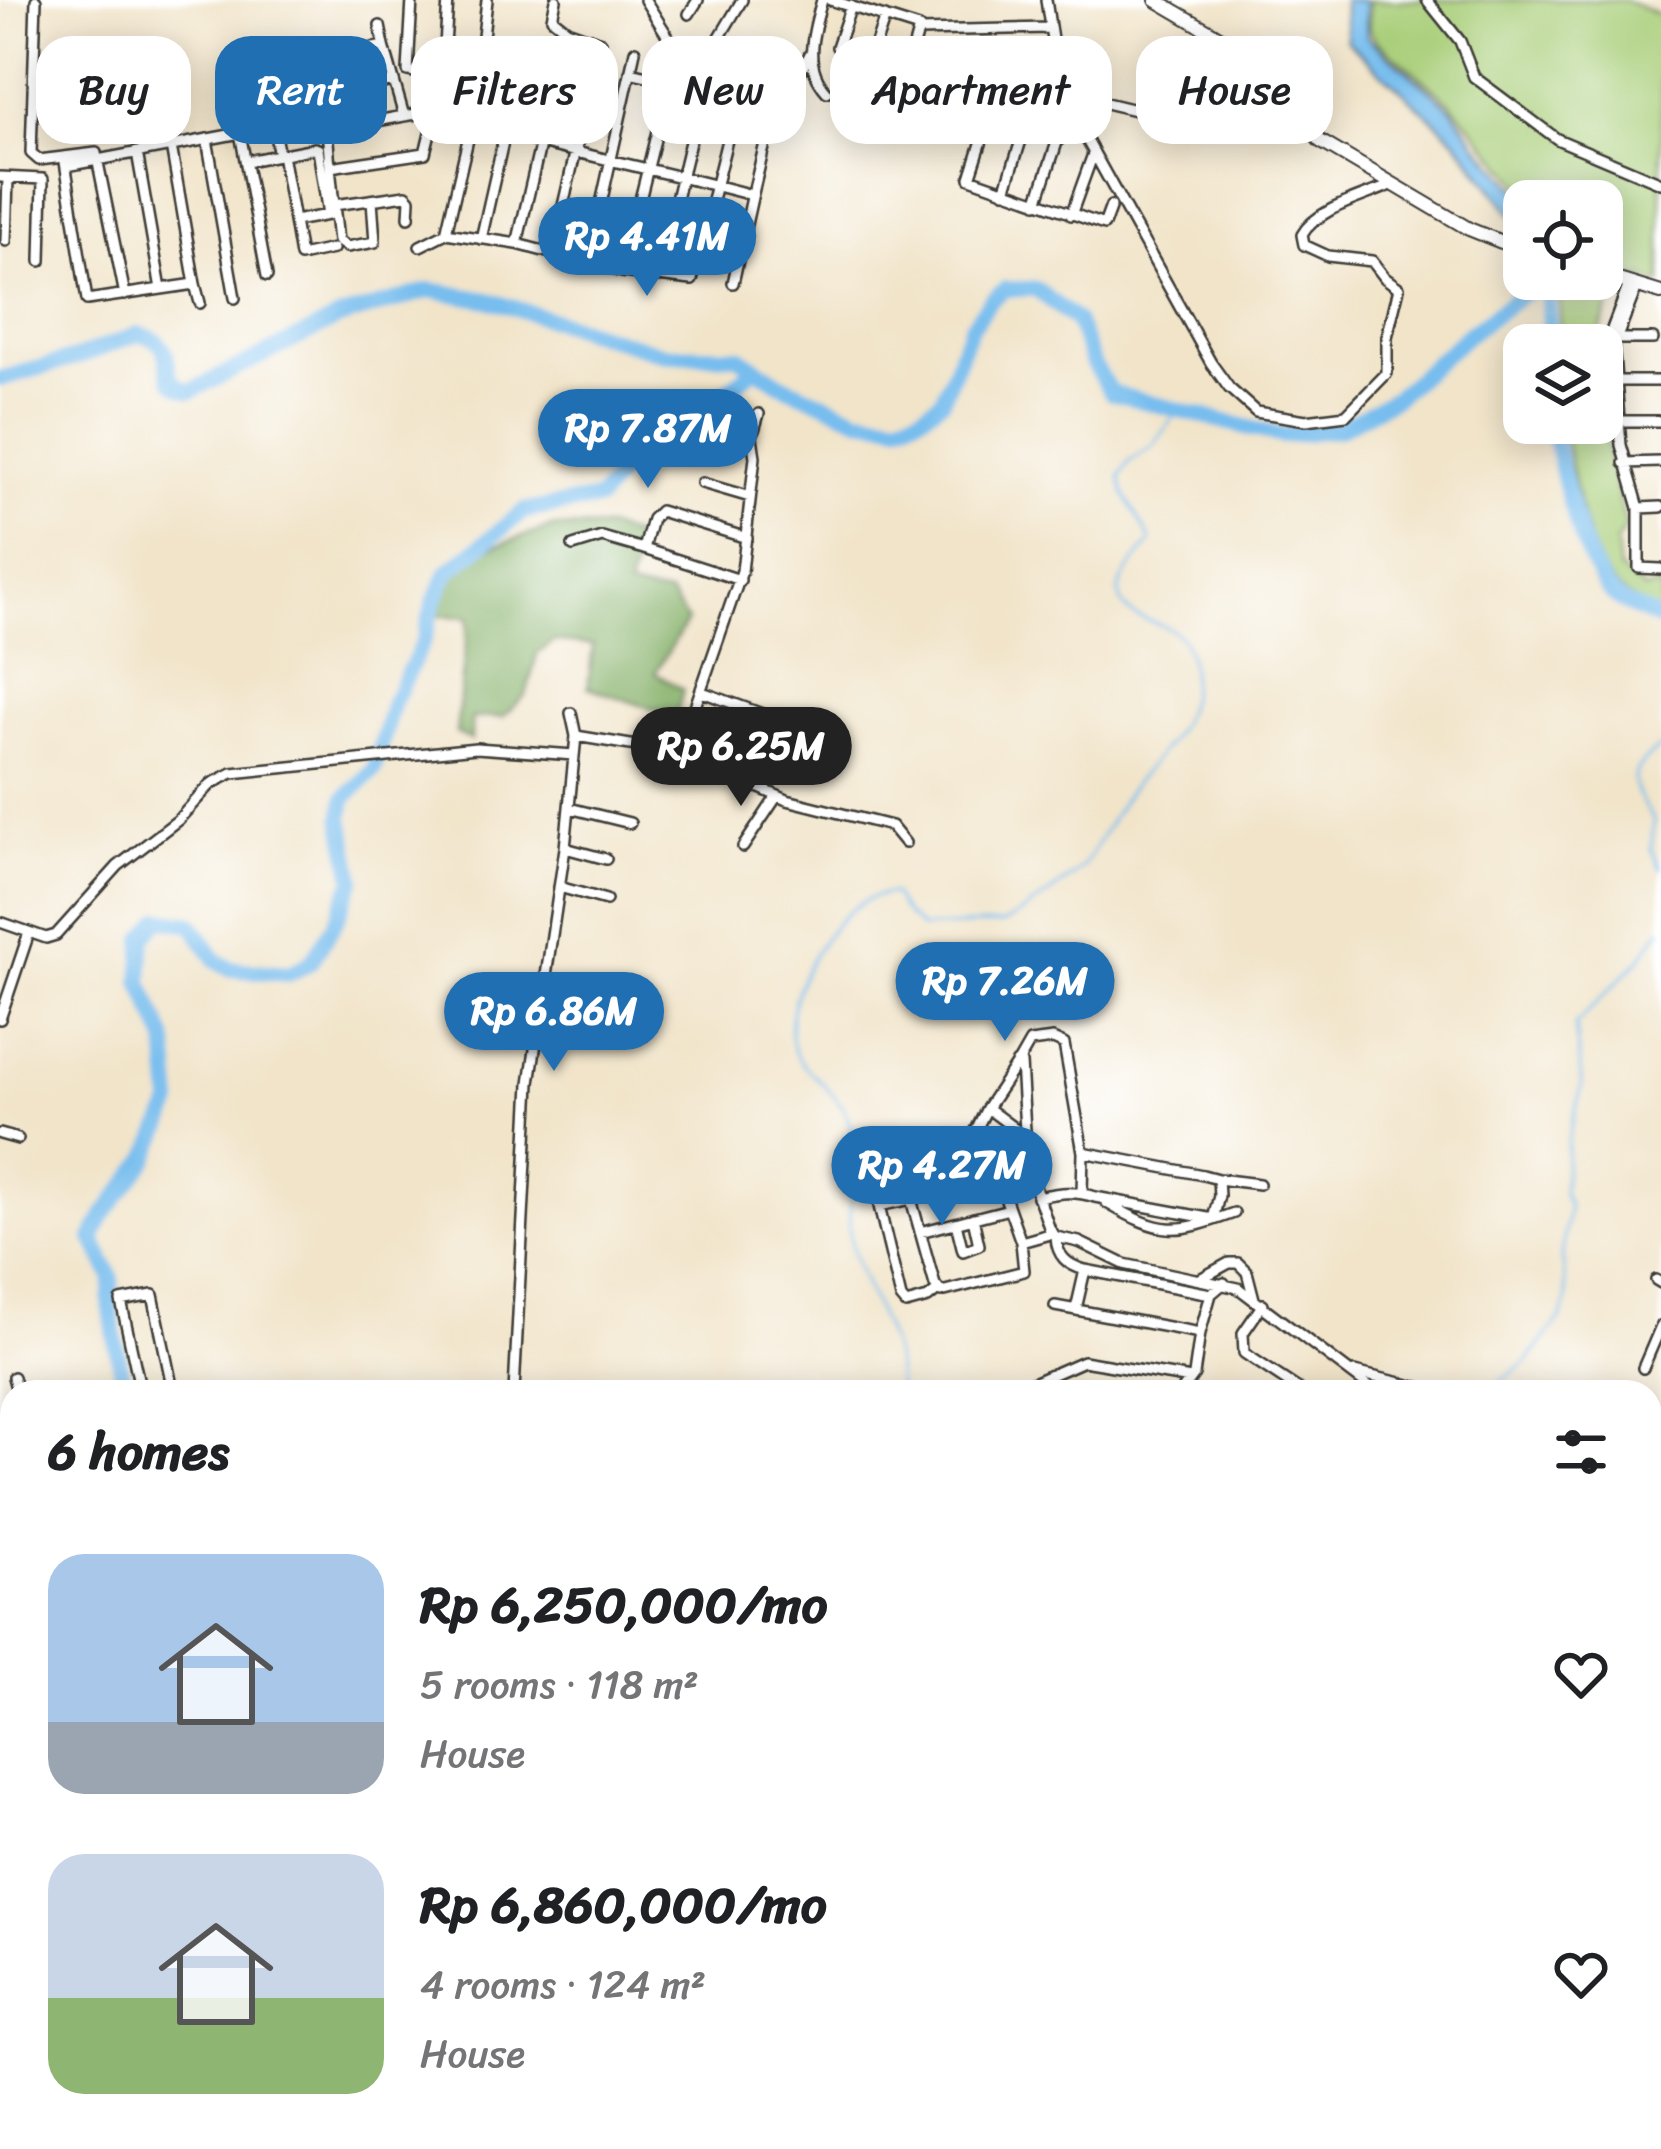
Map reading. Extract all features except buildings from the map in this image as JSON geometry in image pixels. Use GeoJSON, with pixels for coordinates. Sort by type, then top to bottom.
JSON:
{"type":"FeatureCollection","features":[{"type":"Feature","properties":{"kind":"street"},"geometry":{"type":"LineString","coordinates":[[36,0],[31,153],[40,160],[66,161],[95,152],[125,295]]}},
{"type":"Feature","properties":{"kind":"street"},"geometry":{"type":"LineString","coordinates":[[411,71],[412,0]]}},
{"type":"Feature","properties":{"kind":"street"},"geometry":{"type":"LineString","coordinates":[[446,36],[448,0]]}},
{"type":"Feature","properties":{"kind":"street"},"geometry":{"type":"LineString","coordinates":[[483,36],[487,0]]}},
{"type":"Feature","properties":{"kind":"street"},"geometry":{"type":"LineString","coordinates":[[552,253],[602,42],[566,30],[551,18],[556,0]]}},
{"type":"Feature","properties":{"kind":"street"},"geometry":{"type":"LineString","coordinates":[[646,0],[668,36]]}},
{"type":"Feature","properties":{"kind":"street"},"geometry":{"type":"LineString","coordinates":[[689,14],[698,0]]}},
{"type":"Feature","properties":{"kind":"street"},"geometry":{"type":"LineString","coordinates":[[720,36],[742,0]]}},
{"type":"Feature","properties":{"kind":"street"},"geometry":{"type":"LineString","coordinates":[[806,60],[826,0],[919,28],[918,36]]}},
{"type":"Feature","properties":{"kind":"street"},"geometry":{"type":"LineString","coordinates":[[1046,0],[1048,36]]}},
{"type":"Feature","properties":{"kind":"street"},"geometry":{"type":"LineString","coordinates":[[1156,0],[1254,61],[1320,141],[1390,185],[1503,243]]}},
{"type":"Feature","properties":{"kind":"street"},"geometry":{"type":"LineString","coordinates":[[1427,0],[1460,41],[1474,77],[1557,139],[1661,183]]}},
{"type":"Feature","properties":{"kind":"street"},"geometry":{"type":"LineString","coordinates":[[841,36],[851,6]]}},
{"type":"Feature","properties":{"kind":"street"},"geometry":{"type":"LineString","coordinates":[[878,36],[885,16]]}},
{"type":"Feature","properties":{"kind":"street"},"geometry":{"type":"LineString","coordinates":[[380,26],[382,36]]}},
{"type":"Feature","properties":{"kind":"street"},"geometry":{"type":"LineString","coordinates":[[919,32],[1048,28]]}},
{"type":"Feature","properties":{"kind":"street"},"geometry":{"type":"LineString","coordinates":[[565,36],[566,30]]}},
{"type":"Feature","properties":{"kind":"street"},"geometry":{"type":"LineString","coordinates":[[1112,104],[1152,114],[1213,32]]}},
{"type":"Feature","properties":{"kind":"street"},"geometry":{"type":"LineString","coordinates":[[588,262],[635,51]]}},
{"type":"Feature","properties":{"kind":"street"},"geometry":{"type":"LineString","coordinates":[[811,52],[812,72],[827,92]]}},
{"type":"Feature","properties":{"kind":"street"},"geometry":{"type":"LineString","coordinates":[[387,56],[404,116]]}},
{"type":"Feature","properties":{"kind":"street"},"geometry":{"type":"LineString","coordinates":[[630,72],[642,75]]}},
{"type":"Feature","properties":{"kind":"street"},"geometry":{"type":"LineString","coordinates":[[387,82],[394,81]]}},
{"type":"Feature","properties":{"kind":"street"},"geometry":{"type":"LineString","coordinates":[[387,119],[411,115]]}},
{"type":"Feature","properties":{"kind":"street"},"geometry":{"type":"LineString","coordinates":[[98,159],[215,138]]}},
{"type":"Feature","properties":{"kind":"street"},"geometry":{"type":"LineString","coordinates":[[207,139],[236,298]]}},
{"type":"Feature","properties":{"kind":"street"},"geometry":{"type":"LineString","coordinates":[[243,144],[267,276]]}},
{"type":"Feature","properties":{"kind":"street"},"geometry":{"type":"LineString","coordinates":[[277,144],[300,256],[333,249]]}},
{"type":"Feature","properties":{"kind":"street"},"geometry":{"type":"LineString","coordinates":[[328,144],[338,241],[346,247],[375,242],[372,200]]}},
{"type":"Feature","properties":{"kind":"street"},"geometry":{"type":"LineString","coordinates":[[330,167],[425,153],[427,144]]}},
{"type":"Feature","properties":{"kind":"street"},"geometry":{"type":"LineString","coordinates":[[446,233],[467,144]]}},
{"type":"Feature","properties":{"kind":"street"},"geometry":{"type":"LineString","coordinates":[[481,239],[503,144]]}},
{"type":"Feature","properties":{"kind":"street"},"geometry":{"type":"LineString","coordinates":[[517,244],[540,144]]}},
{"type":"Feature","properties":{"kind":"street"},"geometry":{"type":"LineString","coordinates":[[548,144],[753,193]]}},
{"type":"Feature","properties":{"kind":"street"},"geometry":{"type":"LineString","coordinates":[[622,272],[653,144]]}},
{"type":"Feature","properties":{"kind":"street"},"geometry":{"type":"LineString","coordinates":[[657,277],[690,144]]}},
{"type":"Feature","properties":{"kind":"street"},"geometry":{"type":"LineString","coordinates":[[420,245],[446,233],[517,244],[622,272],[683,281],[694,278],[726,144]]}},
{"type":"Feature","properties":{"kind":"street"},"geometry":{"type":"LineString","coordinates":[[733,284],[766,144]]}},
{"type":"Feature","properties":{"kind":"street"},"geometry":{"type":"LineString","coordinates":[[980,144],[970,176],[1104,225],[1111,206]]}},
{"type":"Feature","properties":{"kind":"street"},"geometry":{"type":"LineString","coordinates":[[1005,190],[1021,144]]}},
{"type":"Feature","properties":{"kind":"street"},"geometry":{"type":"LineString","coordinates":[[1037,203],[1056,144]]}},
{"type":"Feature","properties":{"kind":"street"},"geometry":{"type":"LineString","coordinates":[[1087,144],[1210,363],[1228,388],[1267,416],[1340,418],[1352,412],[1385,376],[1398,286],[1372,261],[1317,253],[1304,245],[1302,235],[1311,223],[1390,185]]}},
{"type":"Feature","properties":{"kind":"street"},"geometry":{"type":"LineString","coordinates":[[171,146],[200,303]]}},
{"type":"Feature","properties":{"kind":"street"},"geometry":{"type":"LineString","coordinates":[[247,160],[315,148],[321,153],[328,215],[294,221]]}},
{"type":"Feature","properties":{"kind":"street"},"geometry":{"type":"LineString","coordinates":[[136,152],[161,289]]}},
{"type":"Feature","properties":{"kind":"street"},"geometry":{"type":"LineString","coordinates":[[1071,214],[1093,154]]}},
{"type":"Feature","properties":{"kind":"street"},"geometry":{"type":"LineString","coordinates":[[66,161],[86,299],[195,284]]}},
{"type":"Feature","properties":{"kind":"street"},"geometry":{"type":"LineString","coordinates":[[6,242],[4,177],[44,182],[41,261]]}},
{"type":"Feature","properties":{"kind":"street"},"geometry":{"type":"LineString","coordinates":[[334,205],[408,197],[409,217]]}},
{"type":"Feature","properties":{"kind":"street"},"geometry":{"type":"LineString","coordinates":[[1623,282],[1661,293]]}},
{"type":"Feature","properties":{"kind":"street"},"geometry":{"type":"LineString","coordinates":[[1621,324],[1633,285]]}},
{"type":"Feature","properties":{"kind":"street"},"geometry":{"type":"LineString","coordinates":[[1623,335],[1652,339]]}},
{"type":"Feature","properties":{"kind":"street"},"geometry":{"type":"LineString","coordinates":[[1623,381],[1661,381]]}},
{"type":"Feature","properties":{"kind":"street"},"geometry":{"type":"LineString","coordinates":[[679,753],[740,580],[755,457],[752,437],[759,414]]}},
{"type":"Feature","properties":{"kind":"street"},"geometry":{"type":"LineString","coordinates":[[1623,421],[1661,421]]}},
{"type":"Feature","properties":{"kind":"street"},"geometry":{"type":"LineString","coordinates":[[1622,444],[1639,508],[1640,568],[1661,569]]}},
{"type":"Feature","properties":{"kind":"street"},"geometry":{"type":"LineString","coordinates":[[1624,463],[1661,462]]}},
{"type":"Feature","properties":{"kind":"street"},"geometry":{"type":"LineString","coordinates":[[702,483],[751,497]]}},
{"type":"Feature","properties":{"kind":"street"},"geometry":{"type":"LineString","coordinates":[[1639,508],[1661,508]]}},
{"type":"Feature","properties":{"kind":"street"},"geometry":{"type":"LineString","coordinates":[[644,548],[659,511],[747,538]]}},
{"type":"Feature","properties":{"kind":"street"},"geometry":{"type":"LineString","coordinates":[[573,546],[602,537],[740,580]]}},
{"type":"Feature","properties":{"kind":"street"},"geometry":{"type":"LineString","coordinates":[[702,692],[776,719]]}},
{"type":"Feature","properties":{"kind":"street"},"geometry":{"type":"LineString","coordinates":[[515,1380],[530,1083],[565,848],[576,736],[572,713]]}},
{"type":"Feature","properties":{"kind":"street"},"geometry":{"type":"LineString","coordinates":[[576,736],[679,753],[777,796],[892,826],[905,843]]}},
{"type":"Feature","properties":{"kind":"street"},"geometry":{"type":"LineString","coordinates":[[0,922],[46,938],[66,927],[118,866],[178,820],[220,777],[391,754],[476,748],[574,755]]}},
{"type":"Feature","properties":{"kind":"street"},"geometry":{"type":"LineString","coordinates":[[742,847],[777,796]]}},
{"type":"Feature","properties":{"kind":"street"},"geometry":{"type":"LineString","coordinates":[[569,808],[630,823]]}},
{"type":"Feature","properties":{"kind":"street"},"geometry":{"type":"LineString","coordinates":[[565,848],[606,859]]}},
{"type":"Feature","properties":{"kind":"street"},"geometry":{"type":"LineString","coordinates":[[559,887],[606,900]]}},
{"type":"Feature","properties":{"kind":"street"},"geometry":{"type":"LineString","coordinates":[[0,1019],[29,933]]}},
{"type":"Feature","properties":{"kind":"street"},"geometry":{"type":"LineString","coordinates":[[968,1140],[1030,1042],[1053,1039],[1064,1044],[1083,1152],[1082,1193]]}},
{"type":"Feature","properties":{"kind":"street"},"geometry":{"type":"LineString","coordinates":[[1018,1063],[1027,1165]]}},
{"type":"Feature","properties":{"kind":"street"},"geometry":{"type":"LineString","coordinates":[[987,1108],[1015,1129],[1057,1250],[1067,1262],[1085,1270],[1224,1283],[1258,1302],[1361,1380]]}},
{"type":"Feature","properties":{"kind":"street"},"geometry":{"type":"LineString","coordinates":[[1015,1129],[1025,1114]]}},
{"type":"Feature","properties":{"kind":"street"},"geometry":{"type":"LineString","coordinates":[[0,1134],[19,1139]]}},
{"type":"Feature","properties":{"kind":"street"},"geometry":{"type":"LineString","coordinates":[[968,1140],[986,1144],[1021,1242],[1024,1271],[938,1290],[906,1304],[879,1206],[887,1168],[968,1140]]}},
{"type":"Feature","properties":{"kind":"street"},"geometry":{"type":"LineString","coordinates":[[1083,1152],[1259,1184]]}},
{"type":"Feature","properties":{"kind":"street"},"geometry":{"type":"LineString","coordinates":[[879,1206],[997,1174]]}},
{"type":"Feature","properties":{"kind":"street"},"geometry":{"type":"LineString","coordinates":[[1214,1219],[1218,1179]]}},
{"type":"Feature","properties":{"kind":"street"},"geometry":{"type":"LineString","coordinates":[[1037,1198],[1075,1191],[1214,1219]]}},
{"type":"Feature","properties":{"kind":"street"},"geometry":{"type":"LineString","coordinates":[[1097,1197],[1160,1228],[1184,1231],[1234,1213]]}},
{"type":"Feature","properties":{"kind":"street"},"geometry":{"type":"LineString","coordinates":[[911,1198],[938,1290]]}},
{"type":"Feature","properties":{"kind":"street"},"geometry":{"type":"LineString","coordinates":[[920,1232],[1009,1209]]}},
{"type":"Feature","properties":{"kind":"street"},"geometry":{"type":"LineString","coordinates":[[956,1222],[963,1251],[979,1245],[973,1218]]}},
{"type":"Feature","properties":{"kind":"street"},"geometry":{"type":"LineString","coordinates":[[1021,1242],[1054,1235],[1211,1294]]}},
{"type":"Feature","properties":{"kind":"street"},"geometry":{"type":"LineString","coordinates":[[1200,1279],[1238,1263],[1258,1302],[1243,1333],[1244,1353],[1285,1380]]}},
{"type":"Feature","properties":{"kind":"street"},"geometry":{"type":"LineString","coordinates":[[1076,1309],[1085,1270]]}},
{"type":"Feature","properties":{"kind":"street"},"geometry":{"type":"LineString","coordinates":[[1046,1380],[1083,1361],[1191,1379],[1211,1294],[1224,1283]]}},
{"type":"Feature","properties":{"kind":"street"},"geometry":{"type":"LineString","coordinates":[[138,1380],[121,1301],[152,1295],[171,1380]]}},
{"type":"Feature","properties":{"kind":"street"},"geometry":{"type":"LineString","coordinates":[[1055,1306],[1200,1333]]}},
{"type":"Feature","properties":{"kind":"street"},"geometry":{"type":"LineString","coordinates":[[1643,1368],[1661,1326]]}},
{"type":"Feature","properties":{"kind":"street"},"geometry":{"type":"LineString","coordinates":[[1349,1371],[1388,1380]]}},
{"type":"Feature","properties":{"kind":"green space"},"geometry":{"type":"Polygon","coordinates":[[[1369,0],[1625,0],[1661,16],[1661,284],[1623,273],[1623,180],[1517,180],[1451,103],[1369,29],[1369,0]]]}},
{"type":"Feature","properties":{"kind":"green space"},"geometry":{"type":"Polygon","coordinates":[[[1560,300],[1611,300],[1603,324],[1560,324],[1560,300]]]}},
{"type":"Feature","properties":{"kind":"green space"},"geometry":{"type":"Polygon","coordinates":[[[1567,444],[1607,444],[1626,526],[1616,543],[1619,569],[1644,590],[1661,586],[1661,614],[1629,598],[1603,570],[1574,484],[1567,444]]]}},
{"type":"Feature","properties":{"kind":"green space"},"geometry":{"type":"Polygon","coordinates":[[[552,527],[609,528],[641,538],[628,588],[670,595],[687,621],[655,673],[683,690],[676,717],[588,687],[593,645],[554,641],[537,654],[526,695],[503,717],[472,718],[471,740],[456,733],[469,617],[424,615],[452,560],[552,527]]]}},
{"type":"Feature","properties":{"kind":"water"},"geometry":{"type":"Polygon","coordinates":[[[1343,0],[1365,0],[1367,37],[1452,109],[1509,180],[1503,180],[1503,203],[1457,141],[1347,41],[1343,0]]]}},
{"type":"Feature","properties":{"kind":"waterway"},"geometry":{"type":"LineString","coordinates":[[0,379],[138,334],[158,342],[173,382],[191,391],[339,318],[430,290],[488,300],[665,354],[738,356],[781,384],[859,418],[898,423],[923,414],[942,400],[971,327],[990,301],[1005,289],[1036,289],[1076,321],[1111,393],[1281,436],[1339,429],[1396,397],[1514,300]]}},
{"type":"Feature","properties":{"kind":"waterway"},"geometry":{"type":"LineString","coordinates":[[1548,300],[1549,324]]}},
{"type":"Feature","properties":{"kind":"waterway"},"geometry":{"type":"LineString","coordinates":[[123,1380],[110,1303],[112,1278],[93,1239],[104,1215],[148,1158],[172,1104],[167,1042],[141,982],[144,938],[160,919],[192,924],[216,960],[231,969],[289,974],[311,962],[354,879],[342,818],[345,798],[374,770],[393,702],[424,640],[448,572],[524,511],[599,499],[652,436],[677,433],[756,367]]}},
{"type":"Feature","properties":{"kind":"waterway"},"geometry":{"type":"LineString","coordinates":[[897,1380],[893,1351],[850,1236],[853,1136],[841,1105],[804,1066],[793,1047],[794,1001],[816,950],[852,909],[872,898],[893,894],[921,928],[1002,924],[1020,914],[1084,865],[1130,789],[1173,736],[1191,688],[1187,649],[1173,631],[1131,613],[1120,596],[1126,574],[1151,541],[1124,493],[1120,476],[1129,462],[1153,446],[1179,410]]}},
{"type":"Feature","properties":{"kind":"waterway"},"geometry":{"type":"LineString","coordinates":[[1556,444],[1574,518],[1605,586],[1618,599],[1661,621]]}},
{"type":"Feature","properties":{"kind":"waterway"},"geometry":{"type":"LineString","coordinates":[[1661,747],[1639,767],[1634,783],[1654,822],[1651,849],[1661,868]]}},
{"type":"Feature","properties":{"kind":"waterway"},"geometry":{"type":"LineString","coordinates":[[1503,1380],[1526,1363],[1562,1316],[1567,1299],[1562,1255],[1569,1206],[1563,1193],[1568,1139],[1582,1086],[1575,1025],[1639,960],[1661,929]]}}]}
